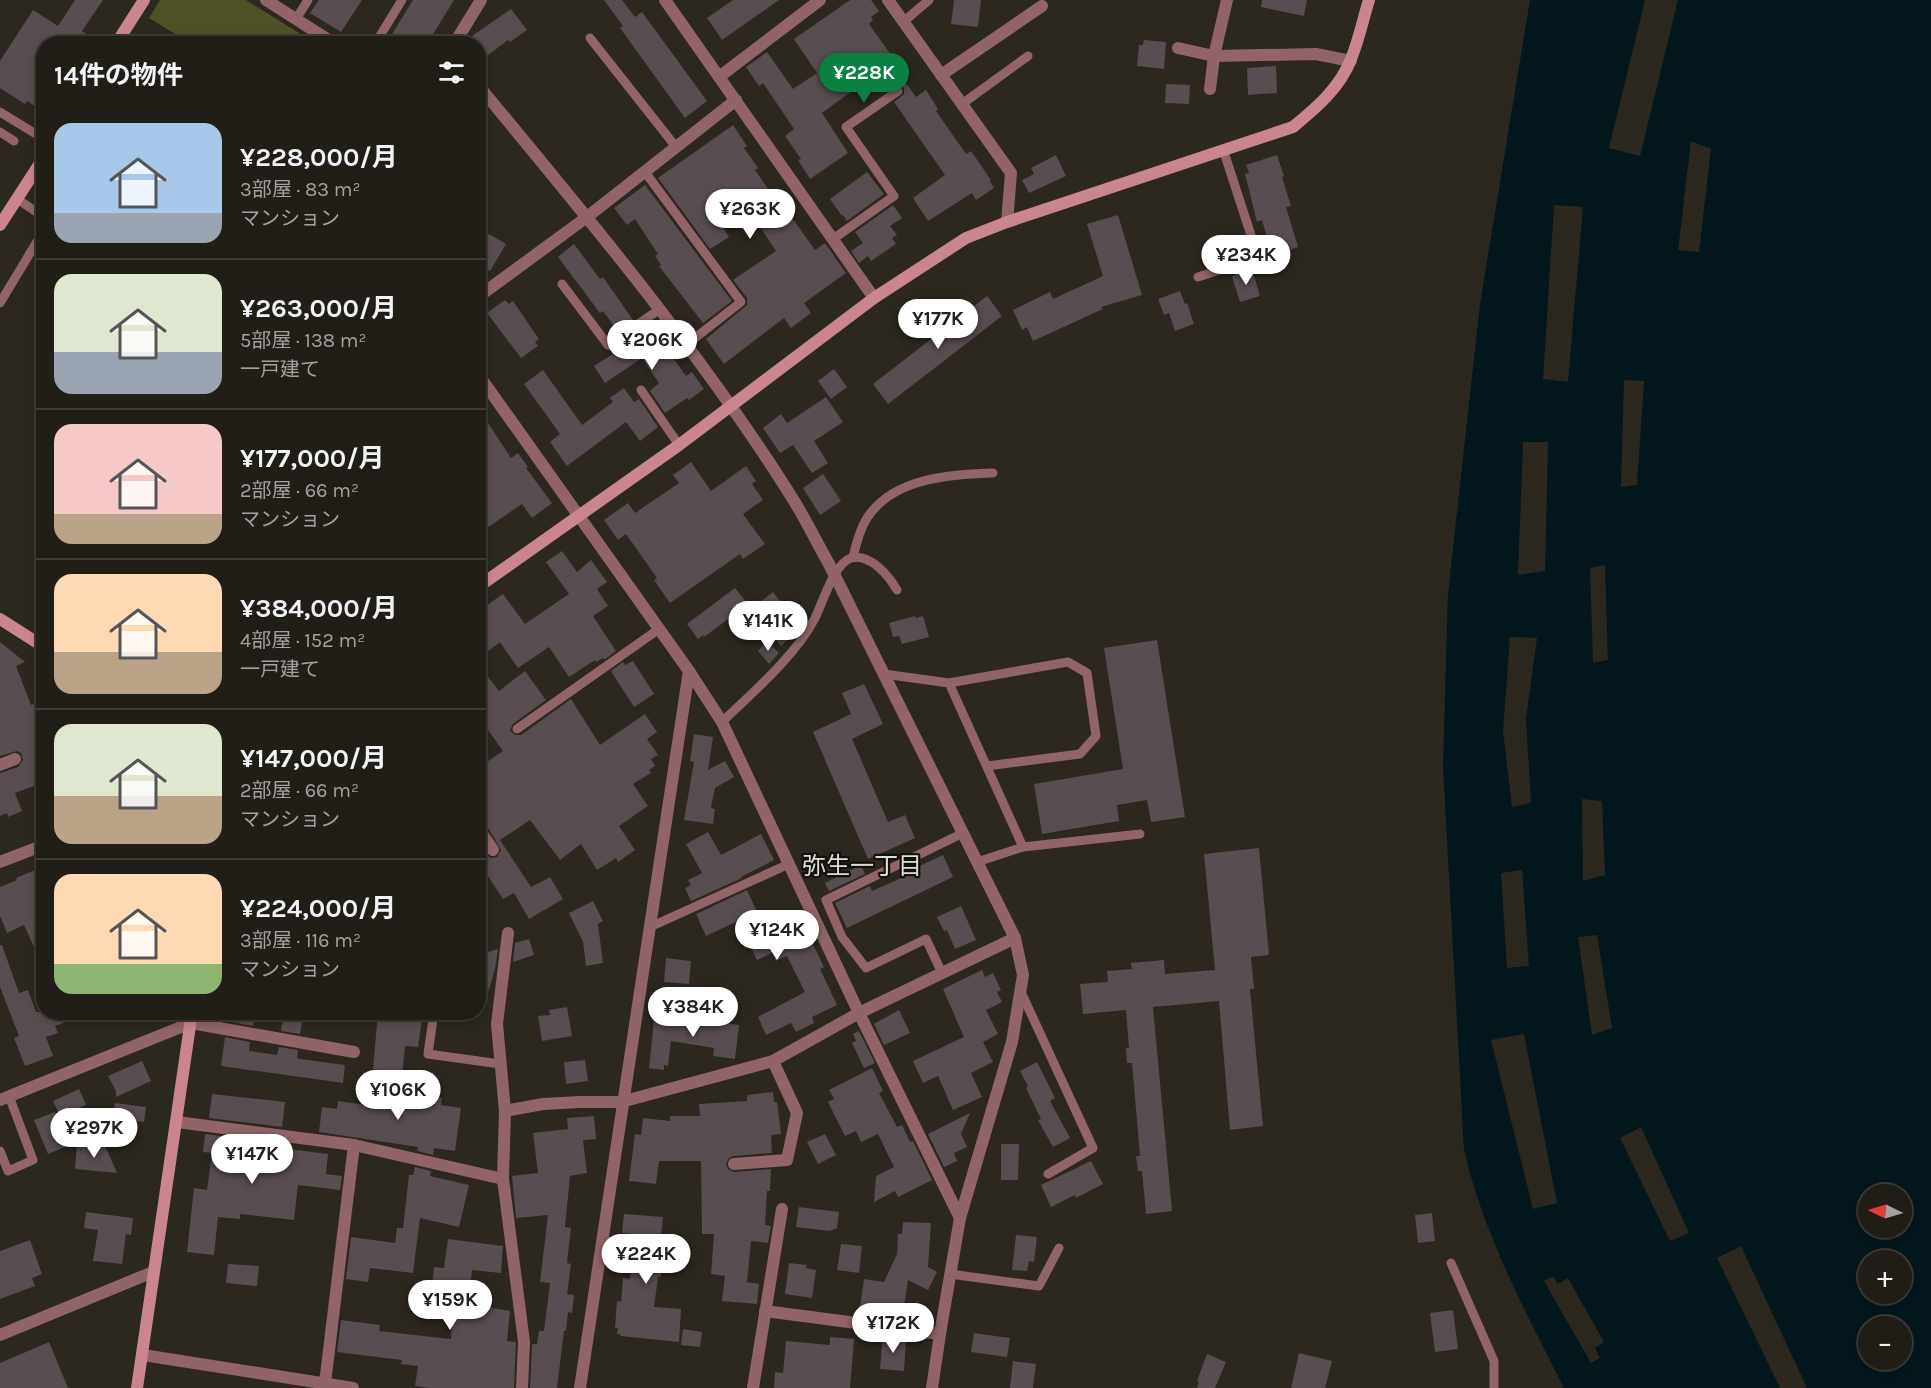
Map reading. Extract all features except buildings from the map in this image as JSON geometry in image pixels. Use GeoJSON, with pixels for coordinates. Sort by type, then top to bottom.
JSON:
{"type":"FeatureCollection","features":[{"type":"Feature","properties":{"kind":"street"},"geometry":{"type":"LineString","coordinates":[[121,36],[144,0]]}},
{"type":"Feature","properties":{"kind":"street"},"geometry":{"type":"LineString","coordinates":[[266,0],[323,36]]}},
{"type":"Feature","properties":{"kind":"street"},"geometry":{"type":"LineString","coordinates":[[459,36],[481,0]]}},
{"type":"Feature","properties":{"kind":"street"},"geometry":{"type":"LineString","coordinates":[[665,0],[874,298]]}},
{"type":"Feature","properties":{"kind":"street"},"geometry":{"type":"LineString","coordinates":[[719,77],[820,0]]}},
{"type":"Feature","properties":{"kind":"street"},"geometry":{"type":"LineString","coordinates":[[888,0],[1011,173],[1007,222]]}},
{"type":"Feature","properties":{"kind":"street"},"geometry":{"type":"LineString","coordinates":[[1210,89],[1214,56],[1227,0]]}},
{"type":"Feature","properties":{"kind":"street"},"geometry":{"type":"LineString","coordinates":[[486,580],[679,445],[874,298],[966,238],[1007,222],[1293,127],[1319,106],[1351,61],[1369,0]]}},
{"type":"Feature","properties":{"kind":"street"},"geometry":{"type":"LineString","coordinates":[[941,75],[1042,6]]}},
{"type":"Feature","properties":{"kind":"street"},"geometry":{"type":"LineString","coordinates":[[1178,48],[1214,56],[1316,54],[1351,61]]}},
{"type":"Feature","properties":{"kind":"street"},"geometry":{"type":"LineString","coordinates":[[486,95],[660,309],[792,497],[829,564],[1015,938],[1023,975],[1012,1042],[960,1218],[932,1388]]}},
{"type":"Feature","properties":{"kind":"street"},"geometry":{"type":"LineString","coordinates":[[486,291],[587,217],[736,100]]}},
{"type":"Feature","properties":{"kind":"street"},"geometry":{"type":"LineString","coordinates":[[0,225],[36,169]]}},
{"type":"Feature","properties":{"kind":"street"},"geometry":{"type":"LineString","coordinates":[[486,385],[722,722],[859,1013],[960,1218]]}},
{"type":"Feature","properties":{"kind":"street"},"geometry":{"type":"LineString","coordinates":[[2,622],[36,642]]}},
{"type":"Feature","properties":{"kind":"street"},"geometry":{"type":"LineString","coordinates":[[580,1388],[621,1102],[688,671]]}},
{"type":"Feature","properties":{"kind":"street"},"geometry":{"type":"LineString","coordinates":[[0,765],[15,759]]}},
{"type":"Feature","properties":{"kind":"street"},"geometry":{"type":"LineString","coordinates":[[486,840],[493,850]]}},
{"type":"Feature","properties":{"kind":"street"},"geometry":{"type":"LineString","coordinates":[[0,862],[36,848]]}},
{"type":"Feature","properties":{"kind":"street"},"geometry":{"type":"LineString","coordinates":[[508,933],[497,1024],[505,1111],[503,1179],[524,1342],[522,1388]]}},
{"type":"Feature","properties":{"kind":"street"},"geometry":{"type":"LineString","coordinates":[[505,1111],[553,1104],[621,1102],[773,1061],[859,1013],[1015,938]]}},
{"type":"Feature","properties":{"kind":"street"},"geometry":{"type":"LineString","coordinates":[[3,1097],[187,1020]]}},
{"type":"Feature","properties":{"kind":"street"},"geometry":{"type":"LineString","coordinates":[[137,1388],[192,1020]]}},
{"type":"Feature","properties":{"kind":"street"},"geometry":{"type":"LineString","coordinates":[[202,1020],[354,1052]]}},
{"type":"Feature","properties":{"kind":"street"},"geometry":{"type":"LineString","coordinates":[[734,1164],[787,1160],[797,1113],[773,1061]]}},
{"type":"Feature","properties":{"kind":"street"},"geometry":{"type":"LineString","coordinates":[[177,1122],[354,1145],[503,1179]]}},
{"type":"Feature","properties":{"kind":"street"},"geometry":{"type":"LineString","coordinates":[[325,1383],[354,1145]]}},
{"type":"Feature","properties":{"kind":"street"},"geometry":{"type":"LineString","coordinates":[[753,1388],[782,1209]]}},
{"type":"Feature","properties":{"kind":"street"},"geometry":{"type":"LineString","coordinates":[[0,1335],[153,1272]]}},
{"type":"Feature","properties":{"kind":"street"},"geometry":{"type":"LineString","coordinates":[[765,1311],[940,1334]]}},
{"type":"Feature","properties":{"kind":"street"},"geometry":{"type":"LineString","coordinates":[[143,1355],[353,1388]]}},
{"type":"Feature","properties":{"kind":"lane"},"geometry":{"type":"LineString","coordinates":[[296,19],[308,0]]}},
{"type":"Feature","properties":{"kind":"lane"},"geometry":{"type":"LineString","coordinates":[[380,36],[402,0]]}},
{"type":"Feature","properties":{"kind":"lane"},"geometry":{"type":"LineString","coordinates":[[903,22],[929,0]]}},
{"type":"Feature","properties":{"kind":"lane"},"geometry":{"type":"LineString","coordinates":[[590,38],[676,147]]}},
{"type":"Feature","properties":{"kind":"lane"},"geometry":{"type":"LineString","coordinates":[[962,104],[1028,56]]}},
{"type":"Feature","properties":{"kind":"lane"},"geometry":{"type":"LineString","coordinates":[[833,239],[894,196],[846,127],[898,91]]}},
{"type":"Feature","properties":{"kind":"lane"},"geometry":{"type":"LineString","coordinates":[[0,112],[36,134]]}},
{"type":"Feature","properties":{"kind":"lane"},"geometry":{"type":"LineString","coordinates":[[0,132],[14,141]]}},
{"type":"Feature","properties":{"kind":"lane"},"geometry":{"type":"LineString","coordinates":[[1198,277],[1258,257],[1223,149]]}},
{"type":"Feature","properties":{"kind":"lane"},"geometry":{"type":"LineString","coordinates":[[645,172],[741,302],[686,345]]}},
{"type":"Feature","properties":{"kind":"lane"},"geometry":{"type":"LineString","coordinates":[[16,199],[36,212]]}},
{"type":"Feature","properties":{"kind":"lane"},"geometry":{"type":"LineString","coordinates":[[0,303],[36,243]]}},
{"type":"Feature","properties":{"kind":"lane"},"geometry":{"type":"LineString","coordinates":[[562,284],[608,345],[660,309]]}},
{"type":"Feature","properties":{"kind":"lane"},"geometry":{"type":"LineString","coordinates":[[641,390],[679,445]]}},
{"type":"Feature","properties":{"kind":"lane"},"geometry":{"type":"LineString","coordinates":[[853,557],[857,541],[868,518],[886,499],[916,483],[954,475],[993,473]]}},
{"type":"Feature","properties":{"kind":"lane"},"geometry":{"type":"LineString","coordinates":[[722,722],[791,652],[814,620],[827,588],[845,561],[853,557],[872,562],[890,578],[897,590]]}},
{"type":"Feature","properties":{"kind":"lane"},"geometry":{"type":"LineString","coordinates":[[517,729],[659,630]]}},
{"type":"Feature","properties":{"kind":"lane"},"geometry":{"type":"LineString","coordinates":[[884,674],[948,683],[1068,663],[1087,673],[1096,736],[1080,754],[987,766]]}},
{"type":"Feature","properties":{"kind":"lane"},"geometry":{"type":"LineString","coordinates":[[948,683],[1023,847]]}},
{"type":"Feature","properties":{"kind":"lane"},"geometry":{"type":"LineString","coordinates":[[942,973],[926,939],[866,968],[842,937],[826,900],[963,833]]}},
{"type":"Feature","properties":{"kind":"lane"},"geometry":{"type":"LineString","coordinates":[[977,862],[1023,847],[1140,834]]}},
{"type":"Feature","properties":{"kind":"lane"},"geometry":{"type":"LineString","coordinates":[[650,927],[789,864]]}},
{"type":"Feature","properties":{"kind":"lane"},"geometry":{"type":"LineString","coordinates":[[1021,992],[1093,1148],[1048,1174]]}},
{"type":"Feature","properties":{"kind":"lane"},"geometry":{"type":"LineString","coordinates":[[433,1020],[428,1054],[500,1064]]}},
{"type":"Feature","properties":{"kind":"lane"},"geometry":{"type":"LineString","coordinates":[[0,1151],[8,1171],[33,1160],[3,1097]]}},
{"type":"Feature","properties":{"kind":"lane"},"geometry":{"type":"LineString","coordinates":[[950,1275],[1039,1286],[1059,1248]]}},
{"type":"Feature","properties":{"kind":"lane"},"geometry":{"type":"LineString","coordinates":[[1451,1263],[1494,1361],[1494,1388]]}},
{"type":"Feature","properties":{"kind":"green space"},"geometry":{"type":"Polygon","coordinates":[[[160,0],[246,0],[304,36],[179,36],[149,18],[160,0]]]}},
{"type":"Feature","properties":{"kind":"shaded area"},"geometry":{"type":"Polygon","coordinates":[[[1530,0],[1931,0],[1931,1388],[1564,1388],[1520,1301],[1494,1242],[1472,1181],[1464,1150],[1443,766],[1448,594],[1480,304],[1530,0]]]}},
{"type":"Feature","properties":{"kind":"pier"},"geometry":{"type":"Polygon","coordinates":[[[1645,0],[1678,0],[1640,156],[1609,148],[1645,0]]]}},
{"type":"Feature","properties":{"kind":"pier"},"geometry":{"type":"Polygon","coordinates":[[[1691,141],[1711,149],[1699,252],[1678,250],[1691,141]]]}},
{"type":"Feature","properties":{"kind":"pier"},"geometry":{"type":"Polygon","coordinates":[[[1554,205],[1583,207],[1568,382],[1543,379],[1554,205]]]}},
{"type":"Feature","properties":{"kind":"pier"},"geometry":{"type":"Polygon","coordinates":[[[1624,380],[1644,381],[1637,485],[1621,487],[1624,380]]]}},
{"type":"Feature","properties":{"kind":"pier"},"geometry":{"type":"Polygon","coordinates":[[[1523,442],[1548,442],[1545,571],[1518,575],[1523,442]]]}},
{"type":"Feature","properties":{"kind":"pier"},"geometry":{"type":"Polygon","coordinates":[[[1605,565],[1608,660],[1593,663],[1590,568],[1605,565]]]}},
{"type":"Feature","properties":{"kind":"pier"},"geometry":{"type":"Polygon","coordinates":[[[1510,637],[1537,638],[1526,719],[1531,803],[1512,807],[1503,731],[1510,637]]]}},
{"type":"Feature","properties":{"kind":"pier"},"geometry":{"type":"Polygon","coordinates":[[[1582,799],[1602,801],[1605,875],[1583,881],[1582,799]]]}},
{"type":"Feature","properties":{"kind":"pier"},"geometry":{"type":"Polygon","coordinates":[[[1522,870],[1529,966],[1507,968],[1501,873],[1522,870]]]}},
{"type":"Feature","properties":{"kind":"pier"},"geometry":{"type":"Polygon","coordinates":[[[1597,935],[1612,1028],[1592,1035],[1578,937],[1597,935]]]}},
{"type":"Feature","properties":{"kind":"pier"},"geometry":{"type":"Polygon","coordinates":[[[1524,1034],[1557,1203],[1533,1209],[1491,1040],[1524,1034]]]}},
{"type":"Feature","properties":{"kind":"pier"},"geometry":{"type":"Polygon","coordinates":[[[1641,1127],[1689,1233],[1670,1241],[1620,1138],[1641,1127]]]}},
{"type":"Feature","properties":{"kind":"pier"},"geometry":{"type":"Polygon","coordinates":[[[1741,1246],[1807,1388],[1780,1388],[1717,1258],[1741,1246]]]}},
{"type":"Feature","properties":{"kind":"pier"},"geometry":{"type":"Polygon","coordinates":[[[1553,1276],[1558,1284],[1568,1278],[1604,1342],[1595,1348],[1600,1358],[1591,1363],[1544,1281],[1553,1276]]]}},
{"type":"Feature","properties":{"kind":"district","name":"弥生一丁目"},"geometry":{"type":"Point","coordinates":[862,866]}}]}
